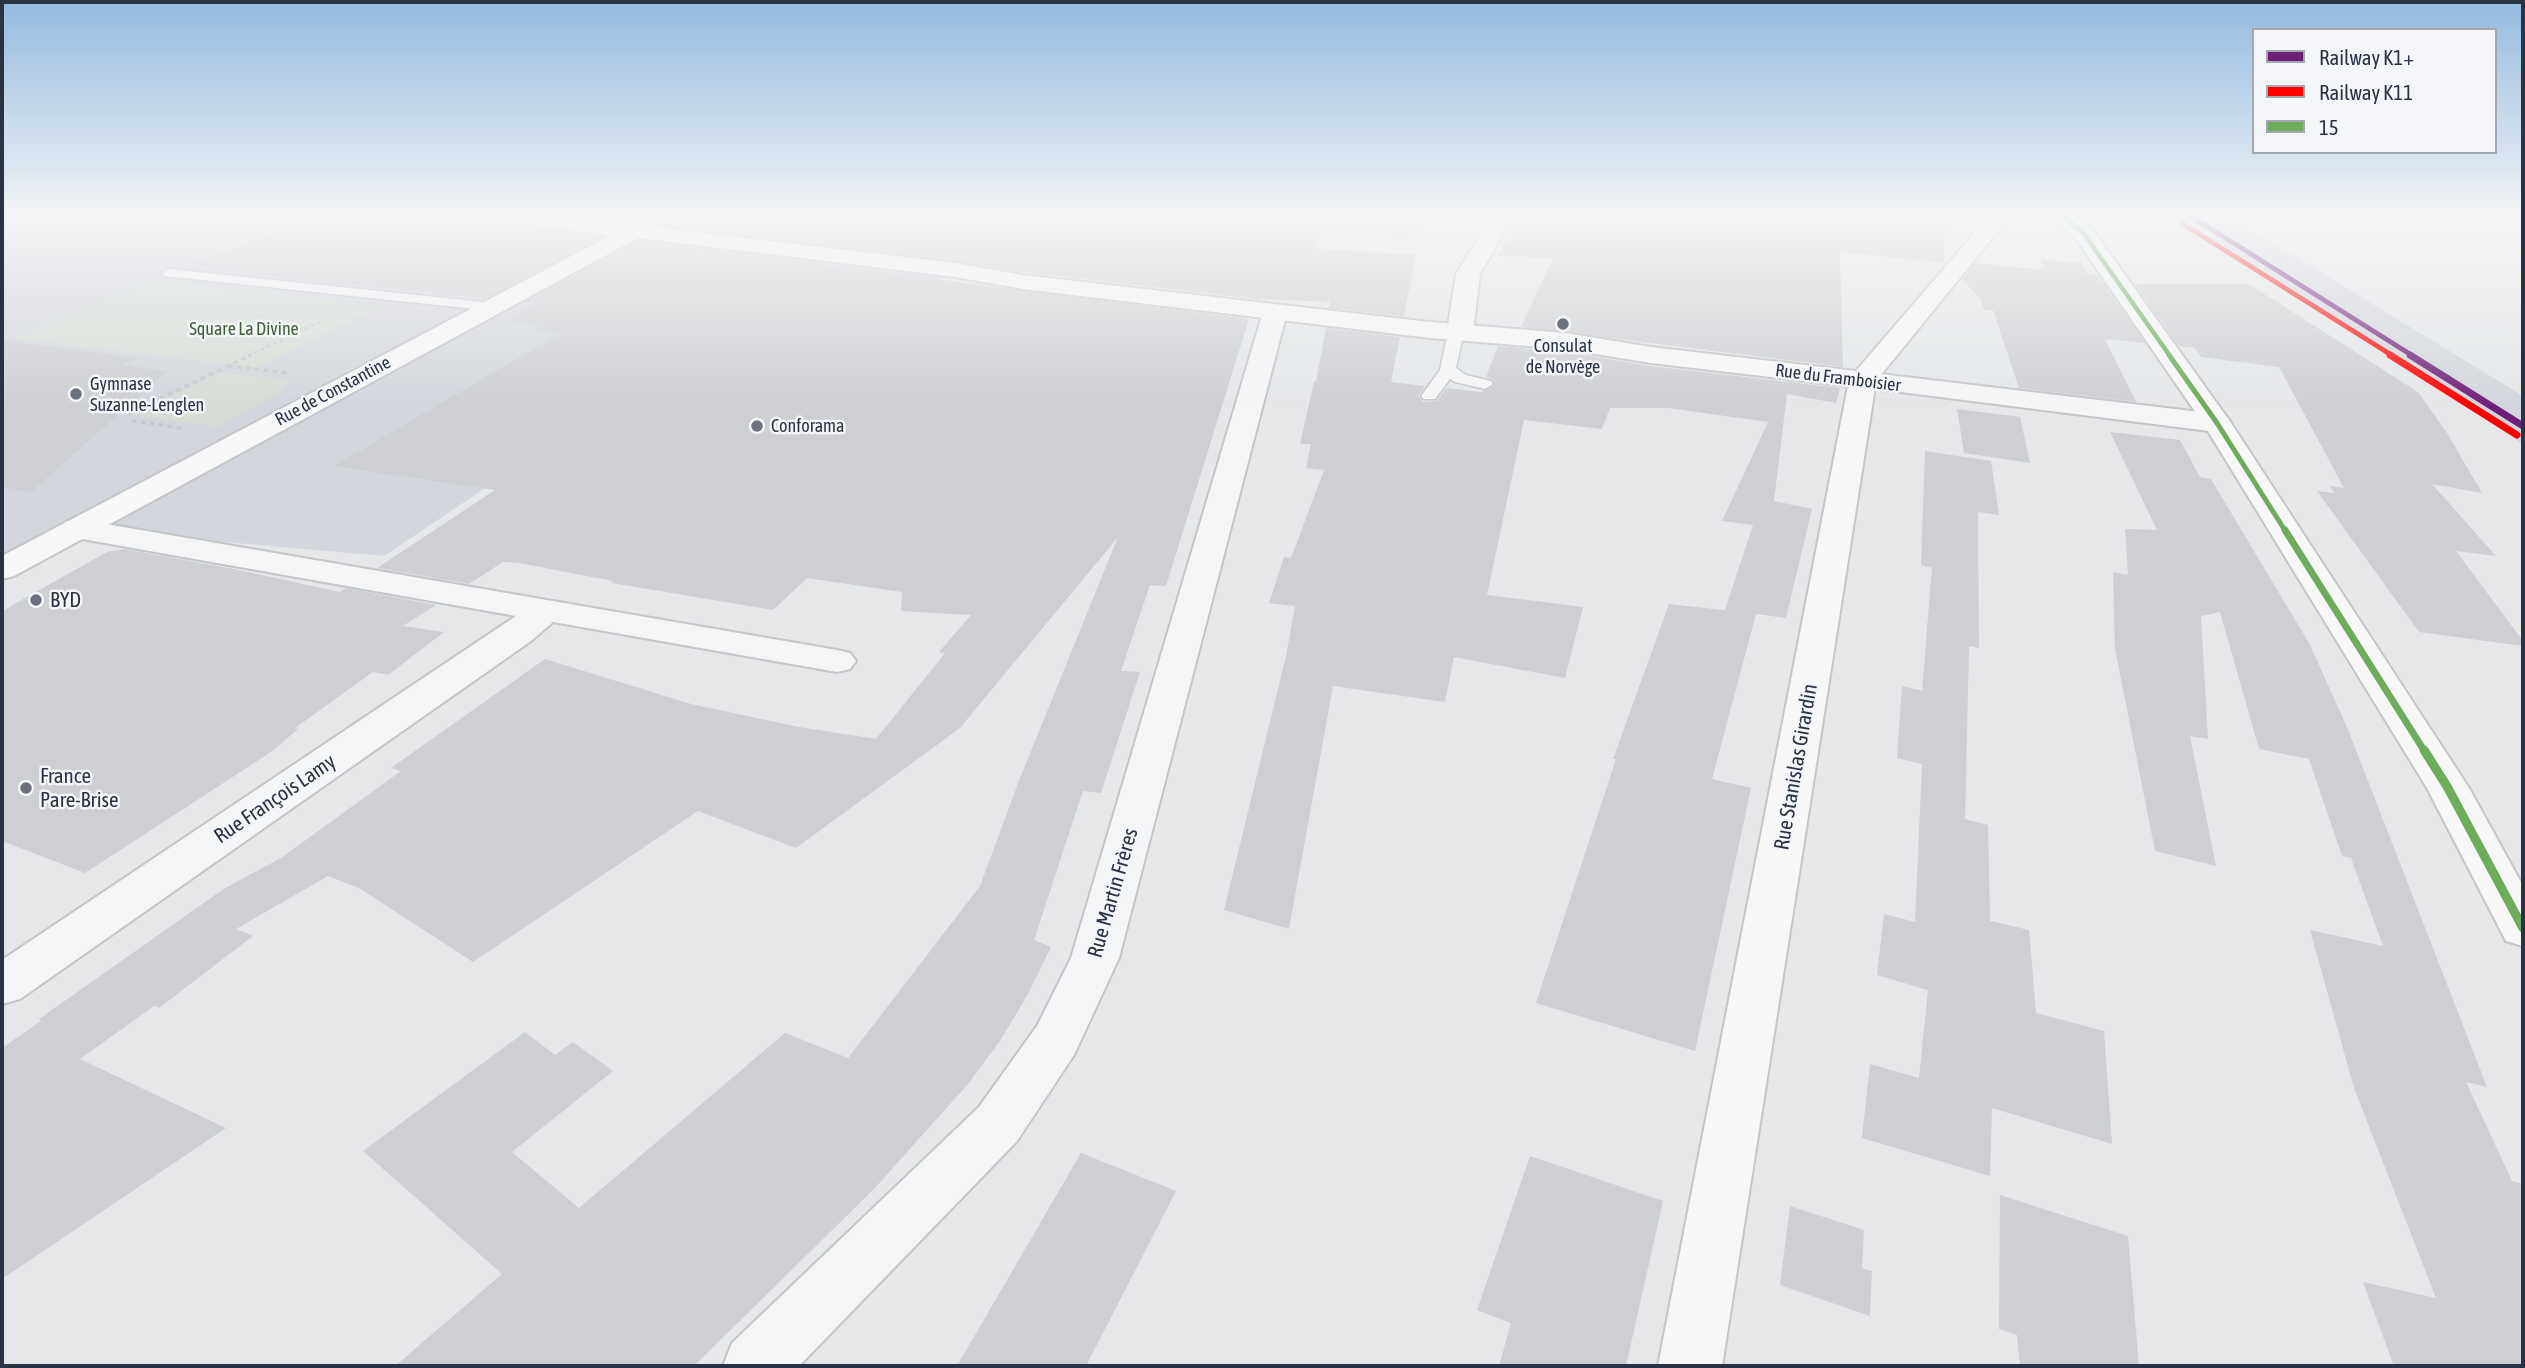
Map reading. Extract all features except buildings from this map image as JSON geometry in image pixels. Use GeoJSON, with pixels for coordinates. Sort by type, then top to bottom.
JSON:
{"type":"FeatureCollection","features":[{"type":"Feature","properties":{"kind":"street","name":"Rue de Constantine"},"geometry":{"type":"LineString","coordinates":[[2,569],[546,279]]}},
{"type":"Feature","properties":{"kind":"street","name":"Rue du Framboisier"},"geometry":{"type":"LineString","coordinates":[[1013,279],[1275,312],[1598,345],[1651,355],[2217,423]]}},
{"type":"Feature","properties":{"kind":"street"},"geometry":{"type":"LineString","coordinates":[[1460,332],[1467,279]]}},
{"type":"Feature","properties":{"kind":"street","name":"Rue Stanislas Girardin"},"geometry":{"type":"LineString","coordinates":[[1690,1366],[1863,380],[1948,279]]}},
{"type":"Feature","properties":{"kind":"street"},"geometry":{"type":"LineString","coordinates":[[2116,279],[2217,423],[2448,788],[2523,928]]}},
{"type":"Feature","properties":{"kind":"street","name":"Rue Martin Frères"},"geometry":{"type":"LineString","coordinates":[[755,1366],[998,1124],[1056,1040],[1095,958],[1275,312]]}},
{"type":"Feature","properties":{"kind":"street"},"geometry":{"type":"LineString","coordinates":[[77,529],[837,661]]}},
{"type":"Feature","properties":{"kind":"street","name":"Rue François Lamy"},"geometry":{"type":"LineString","coordinates":[[2,985],[507,641],[547,609]]}},
{"type":"Feature","properties":{"kind":"lane"},"geometry":{"type":"LineString","coordinates":[[224,279],[493,307]]}},
{"type":"Feature","properties":{"kind":"lane"},"geometry":{"type":"LineString","coordinates":[[1429,397],[1448,370],[1454,341],[1460,332]]}},
{"type":"Feature","properties":{"kind":"lane"},"geometry":{"type":"LineString","coordinates":[[1448,370],[1461,379],[1485,384]]}},
{"type":"Feature","properties":{"kind":"path"},"geometry":{"type":"LineString","coordinates":[[248,437],[134,421],[130,413],[375,295]]}},
{"type":"Feature","properties":{"kind":"shaded area"},"geometry":{"type":"Polygon","coordinates":[[[2,279],[943,279],[837,355],[506,474],[384,556],[77,529],[2,571],[2,279]]]}},
{"type":"Feature","properties":{"kind":"shaded area"},"geometry":{"type":"Polygon","coordinates":[[[2271,279],[2331,279],[2523,396],[2523,444],[2271,279]]]}},
{"type":"Feature","properties":{"kind":"green space","name":"Square La Divine"},"geometry":{"type":"Polygon","coordinates":[[[152,281],[380,306],[258,368],[13,338],[152,281]]]}},
{"type":"Feature","properties":{"kind":"green space"},"geometry":{"type":"Polygon","coordinates":[[[221,373],[288,380],[280,393],[217,427],[139,416],[146,408],[221,373]]]}},
{"type":"Feature","properties":{"kind":"rail line","name":"K11"},"geometry":{"type":"LineString","coordinates":[[2270,279],[2517,435]]}},
{"type":"Feature","properties":{"kind":"rail line","name":"K1+"},"geometry":{"type":"LineString","coordinates":[[2290,279],[2523,426]]}},
{"type":"Feature","properties":{"kind":"transit line","name":"15"},"geometry":{"type":"LineString","coordinates":[[2116,279],[2217,423],[2448,788],[2523,928]]}},
{"type":"Feature","properties":{"kind":"place","name":"Consulat de Norvège"},"geometry":{"type":"Point","coordinates":[1563,324]}},
{"type":"Feature","properties":{"kind":"place","name":"Gymnase Suzanne-Lenglen"},"geometry":{"type":"Point","coordinates":[76,394]}},
{"type":"Feature","properties":{"kind":"place","name":"Conforama"},"geometry":{"type":"Point","coordinates":[757,426]}},
{"type":"Feature","properties":{"kind":"place","name":"BYD"},"geometry":{"type":"Point","coordinates":[36,600]}},
{"type":"Feature","properties":{"kind":"place","name":"France Pare-Brise"},"geometry":{"type":"Point","coordinates":[26,788]}}]}
